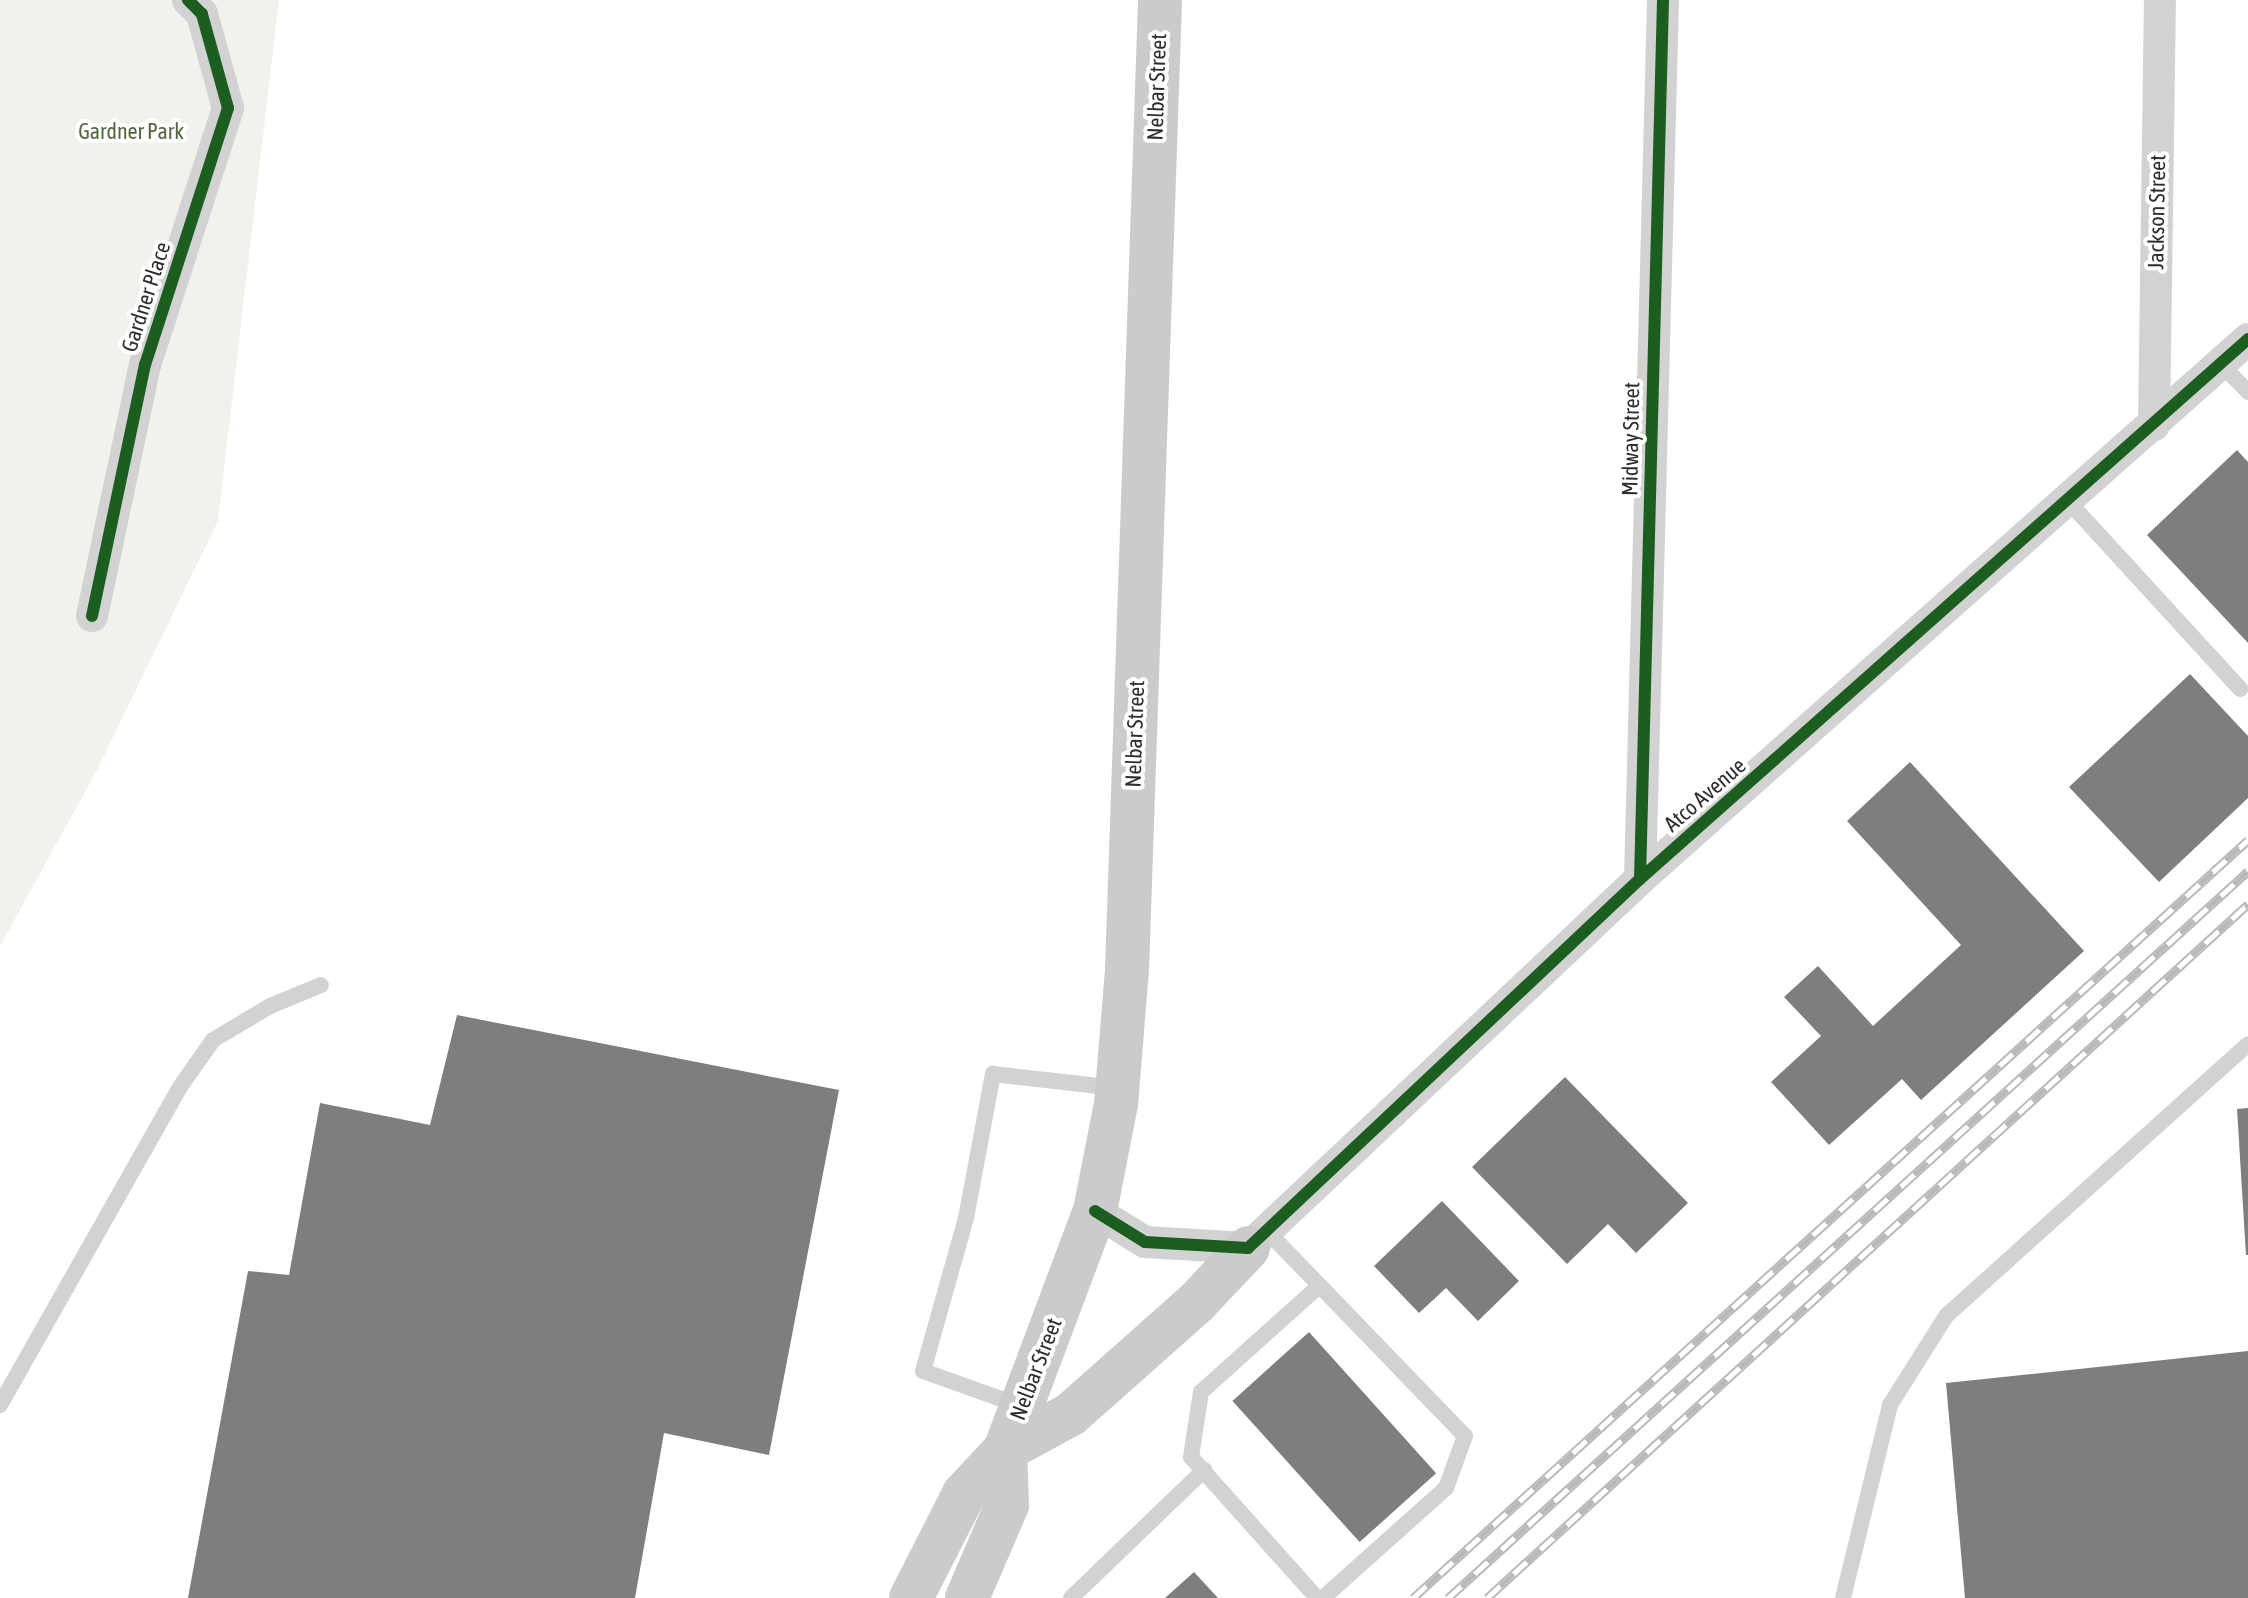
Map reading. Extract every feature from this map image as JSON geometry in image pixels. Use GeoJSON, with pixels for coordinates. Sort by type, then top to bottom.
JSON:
{"type":"FeatureCollection","features":[{"type":"Feature","properties":{"kind":"main road","name":"Nelbar Street"},"geometry":{"type":"LineString","coordinates":[[1005,1450],[1095,1211],[1118,1088],[1127,970],[1160,0]]}},
{"type":"Feature","properties":{"kind":"main road"},"geometry":{"type":"LineString","coordinates":[[911,1598],[964,1494],[1005,1450],[1071,1414],[1197,1302],[1257,1239]]}},
{"type":"Feature","properties":{"kind":"main road"},"geometry":{"type":"LineString","coordinates":[[967,1598],[1007,1505],[1005,1450]]}},
{"type":"Feature","properties":{"kind":"street","name":"Gardner Place"},"geometry":{"type":"LineString","coordinates":[[92,616],[145,365],[228,108],[202,14],[188,0]]}},
{"type":"Feature","properties":{"kind":"street","name":"Midway Street"},"geometry":{"type":"LineString","coordinates":[[1640,879],[1663,0]]}},
{"type":"Feature","properties":{"kind":"street","name":"Jackson Street"},"geometry":{"type":"LineString","coordinates":[[2154,425],[2160,0]]}},
{"type":"Feature","properties":{"kind":"street","name":"Atco Avenue"},"geometry":{"type":"LineString","coordinates":[[1257,1239],[1640,879],[2248,339]]}},
{"type":"Feature","properties":{"kind":"street"},"geometry":{"type":"LineString","coordinates":[[1095,1211],[1145,1242],[1257,1239]]}},
{"type":"Feature","properties":{"kind":"lane"},"geometry":{"type":"LineString","coordinates":[[2221,364],[2248,392]]}},
{"type":"Feature","properties":{"kind":"lane"},"geometry":{"type":"LineString","coordinates":[[2068,501],[2240,689]]}},
{"type":"Feature","properties":{"kind":"lane"},"geometry":{"type":"LineString","coordinates":[[0,1405],[180,1087],[213,1040],[270,1006],[321,985]]}},
{"type":"Feature","properties":{"kind":"lane"},"geometry":{"type":"LineString","coordinates":[[1843,1598],[1890,1405],[1946,1316],[2248,1044]]}},
{"type":"Feature","properties":{"kind":"lane"},"geometry":{"type":"LineString","coordinates":[[1021,1407],[923,1371],[966,1218],[993,1074],[1118,1088]]}},
{"type":"Feature","properties":{"kind":"lane"},"geometry":{"type":"LineString","coordinates":[[1257,1239],[1318,1287],[1465,1436],[1446,1488],[1323,1598]]}},
{"type":"Feature","properties":{"kind":"lane"},"geometry":{"type":"LineString","coordinates":[[1317,1598],[1191,1457],[1201,1392],[1318,1287]]}},
{"type":"Feature","properties":{"kind":"lane"},"geometry":{"type":"LineString","coordinates":[[1071,1598],[1204,1470]]}},
{"type":"Feature","properties":{"kind":"green space","name":"Gardner Park"},"geometry":{"type":"Polygon","coordinates":[[[0,0],[279,0],[218,521],[95,774],[0,946],[0,0]]]}},
{"type":"Feature","properties":{"kind":"building"},"geometry":{"type":"Polygon","coordinates":[[[2237,450],[2248,462],[2248,643],[2147,535],[2237,450]]]}},
{"type":"Feature","properties":{"kind":"building"},"geometry":{"type":"Polygon","coordinates":[[[2190,674],[2248,736],[2248,798],[2159,882],[2069,787],[2190,674]]]}},
{"type":"Feature","properties":{"kind":"building"},"geometry":{"type":"Polygon","coordinates":[[[1910,762],[2084,951],[1921,1100],[1902,1079],[1829,1145],[1771,1082],[1821,1036],[1784,997],[1818,966],[1873,1026],[1961,945],[1847,821],[1910,762]]]}},
{"type":"Feature","properties":{"kind":"building"},"geometry":{"type":"Polygon","coordinates":[[[457,1015],[839,1090],[769,1455],[664,1433],[635,1598],[188,1598],[248,1271],[289,1275],[320,1103],[430,1125],[457,1015]]]}},
{"type":"Feature","properties":{"kind":"building"},"geometry":{"type":"Polygon","coordinates":[[[1565,1077],[1688,1203],[1636,1253],[1608,1224],[1567,1264],[1472,1167],[1565,1077]]]}},
{"type":"Feature","properties":{"kind":"building"},"geometry":{"type":"Polygon","coordinates":[[[2248,1108],[2248,1255],[2246,1255],[2237,1109],[2248,1108]]]}},
{"type":"Feature","properties":{"kind":"building"},"geometry":{"type":"Polygon","coordinates":[[[1442,1201],[1519,1281],[1478,1321],[1446,1288],[1419,1313],[1374,1266],[1442,1201]]]}},
{"type":"Feature","properties":{"kind":"building"},"geometry":{"type":"Polygon","coordinates":[[[1309,1332],[1436,1473],[1360,1542],[1232,1401],[1309,1332]]]}},
{"type":"Feature","properties":{"kind":"building"},"geometry":{"type":"Polygon","coordinates":[[[2248,1351],[2248,1598],[1965,1598],[1946,1383],[2248,1351]]]}},
{"type":"Feature","properties":{"kind":"building"},"geometry":{"type":"Polygon","coordinates":[[[1194,1572],[1218,1598],[1165,1598],[1194,1572]]]}},
{"type":"Feature","properties":{"kind":"railway"},"geometry":{"type":"LineString","coordinates":[[1413,1598],[2248,840]]}},
{"type":"Feature","properties":{"kind":"railway"},"geometry":{"type":"LineString","coordinates":[[1448,1598],[2248,871]]}},
{"type":"Feature","properties":{"kind":"railway"},"geometry":{"type":"LineString","coordinates":[[1487,1598],[2248,904]]}},
{"type":"Feature","properties":{"kind":"cycle path"},"geometry":{"type":"LineString","coordinates":[[92,616],[145,365],[228,108],[202,14],[188,0]]}},
{"type":"Feature","properties":{"kind":"cycle path"},"geometry":{"type":"LineString","coordinates":[[1640,879],[1663,0]]}},
{"type":"Feature","properties":{"kind":"cycle path"},"geometry":{"type":"LineString","coordinates":[[1095,1211],[1145,1242],[1248,1248],[1640,879],[2248,339]]}}]}
